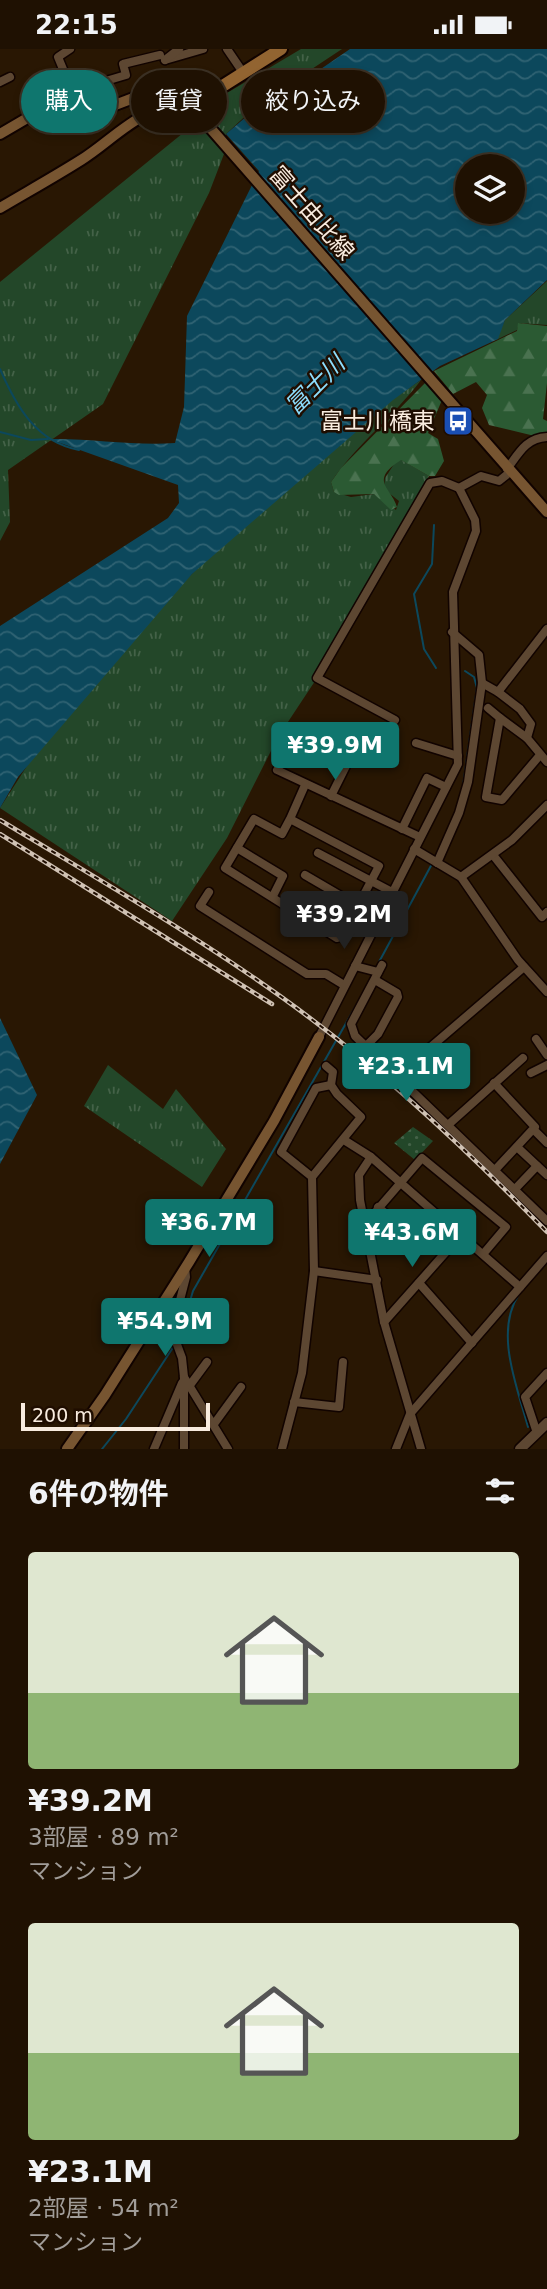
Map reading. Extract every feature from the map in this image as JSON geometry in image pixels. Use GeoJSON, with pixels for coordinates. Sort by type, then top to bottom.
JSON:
{"type":"FeatureCollection","features":[{"type":"Feature","properties":{"kind":"main road"},"geometry":{"type":"LineString","coordinates":[[244,70],[281,49]]}},
{"type":"Feature","properties":{"kind":"main road"},"geometry":{"type":"LineString","coordinates":[[0,134],[21,122]]}},
{"type":"Feature","properties":{"kind":"main road"},"geometry":{"type":"LineString","coordinates":[[0,208],[83,159],[131,123]]}},
{"type":"Feature","properties":{"kind":"main road","name":"富士由比線"},"geometry":{"type":"LineString","coordinates":[[214,133],[547,512]]}},
{"type":"Feature","properties":{"kind":"main road"},"geometry":{"type":"LineString","coordinates":[[67,1449],[105,1395],[185,1268],[267,1132],[319,1037]]}},
{"type":"Feature","properties":{"kind":"street"},"geometry":{"type":"LineString","coordinates":[[63,70],[58,57],[70,49]]}},
{"type":"Feature","properties":{"kind":"street"},"geometry":{"type":"LineString","coordinates":[[117,78],[126,75],[123,64],[179,49]]}},
{"type":"Feature","properties":{"kind":"street"},"geometry":{"type":"LineString","coordinates":[[161,54],[174,60],[203,49]]}},
{"type":"Feature","properties":{"kind":"street"},"geometry":{"type":"LineString","coordinates":[[226,49],[241,70]]}},
{"type":"Feature","properties":{"kind":"street"},"geometry":{"type":"LineString","coordinates":[[0,82],[10,77]]}},
{"type":"Feature","properties":{"kind":"street"},"geometry":{"type":"LineString","coordinates":[[459,488],[481,476],[499,481],[526,443],[534,438],[547,437]]}},
{"type":"Feature","properties":{"kind":"street"},"geometry":{"type":"LineString","coordinates":[[319,1037],[458,764],[452,632],[453,592],[476,531],[475,520],[459,488],[442,481],[430,483],[317,678],[396,720]]}},
{"type":"Feature","properties":{"kind":"street"},"geometry":{"type":"LineString","coordinates":[[437,863],[459,813],[468,782],[482,683],[479,655],[452,632]]}},
{"type":"Feature","properties":{"kind":"street"},"geometry":{"type":"LineString","coordinates":[[498,692],[546,632]]}},
{"type":"Feature","properties":{"kind":"street"},"geometry":{"type":"LineString","coordinates":[[482,683],[520,709],[531,724],[527,738]]}},
{"type":"Feature","properties":{"kind":"street"},"geometry":{"type":"LineString","coordinates":[[488,708],[527,738],[547,762]]}},
{"type":"Feature","properties":{"kind":"street"},"geometry":{"type":"LineString","coordinates":[[500,718],[486,797],[502,800],[540,755]]}},
{"type":"Feature","properties":{"kind":"street"},"geometry":{"type":"LineString","coordinates":[[331,796],[351,756],[301,731],[277,770],[305,785],[420,838]]}},
{"type":"Feature","properties":{"kind":"street"},"geometry":{"type":"LineString","coordinates":[[416,743],[458,756]]}},
{"type":"Feature","properties":{"kind":"street"},"geometry":{"type":"LineString","coordinates":[[402,829],[427,778],[446,787]]}},
{"type":"Feature","properties":{"kind":"street"},"geometry":{"type":"LineString","coordinates":[[289,819],[379,866],[342,936],[337,938],[225,867],[254,819],[282,834],[289,819],[305,785]]}},
{"type":"Feature","properties":{"kind":"street"},"geometry":{"type":"LineString","coordinates":[[461,877],[493,855],[545,811]]}},
{"type":"Feature","properties":{"kind":"street"},"geometry":{"type":"LineString","coordinates":[[237,849],[283,876],[273,896]]}},
{"type":"Feature","properties":{"kind":"street"},"geometry":{"type":"LineString","coordinates":[[414,849],[461,877],[524,967],[547,992]]}},
{"type":"Feature","properties":{"kind":"street"},"geometry":{"type":"LineString","coordinates":[[318,853],[392,892]]}},
{"type":"Feature","properties":{"kind":"street"},"geometry":{"type":"LineString","coordinates":[[493,855],[545,918]]}},
{"type":"Feature","properties":{"kind":"street"},"geometry":{"type":"LineString","coordinates":[[305,875],[358,906]]}},
{"type":"Feature","properties":{"kind":"street"},"geometry":{"type":"LineString","coordinates":[[209,892],[201,906],[205,909],[307,974],[326,974],[344,985]]}},
{"type":"Feature","properties":{"kind":"street"},"geometry":{"type":"LineString","coordinates":[[355,966],[378,972],[398,997],[378,1034],[366,1046]]}},
{"type":"Feature","properties":{"kind":"street"},"geometry":{"type":"LineString","coordinates":[[398,1075],[524,967]]}},
{"type":"Feature","properties":{"kind":"street"},"geometry":{"type":"LineString","coordinates":[[378,972],[351,1024],[355,1037],[516,1188],[547,1221]]}},
{"type":"Feature","properties":{"kind":"street"},"geometry":{"type":"LineString","coordinates":[[536,1039],[547,1055]]}},
{"type":"Feature","properties":{"kind":"street"},"geometry":{"type":"LineString","coordinates":[[448,1125],[523,1058]]}},
{"type":"Feature","properties":{"kind":"street"},"geometry":{"type":"LineString","coordinates":[[531,1073],[547,1065]]}},
{"type":"Feature","properties":{"kind":"street"},"geometry":{"type":"LineString","coordinates":[[282,1449],[302,1373],[314,1271],[312,1177],[361,1117],[331,1085],[332,1072],[326,1066]]}},
{"type":"Feature","properties":{"kind":"street"},"geometry":{"type":"LineString","coordinates":[[495,1083],[536,1127],[495,1170]]}},
{"type":"Feature","properties":{"kind":"street"},"geometry":{"type":"LineString","coordinates":[[312,1177],[281,1153],[316,1088],[331,1085]]}},
{"type":"Feature","properties":{"kind":"street"},"geometry":{"type":"LineString","coordinates":[[534,1130],[547,1143]]}},
{"type":"Feature","properties":{"kind":"street"},"geometry":{"type":"LineString","coordinates":[[344,1140],[371,1157],[520,1287]]}},
{"type":"Feature","properties":{"kind":"street"},"geometry":{"type":"LineString","coordinates":[[517,1147],[547,1175]]}},
{"type":"Feature","properties":{"kind":"street"},"geometry":{"type":"LineString","coordinates":[[371,1157],[359,1175],[365,1224],[384,1322],[421,1449]]}},
{"type":"Feature","properties":{"kind":"street"},"geometry":{"type":"LineString","coordinates":[[365,1224],[422,1158],[506,1227],[484,1253]]}},
{"type":"Feature","properties":{"kind":"street"},"geometry":{"type":"LineString","coordinates":[[516,1188],[537,1166]]}},
{"type":"Feature","properties":{"kind":"street"},"geometry":{"type":"LineString","coordinates":[[377,1207],[426,1247],[446,1223]]}},
{"type":"Feature","properties":{"kind":"street"},"geometry":{"type":"LineString","coordinates":[[384,1322],[461,1235]]}},
{"type":"Feature","properties":{"kind":"street"},"geometry":{"type":"LineString","coordinates":[[396,1449],[410,1414],[546,1259]]}},
{"type":"Feature","properties":{"kind":"street"},"geometry":{"type":"LineString","coordinates":[[184,1449],[184,1377],[182,1358],[172,1331],[186,1277],[185,1268]]}},
{"type":"Feature","properties":{"kind":"street"},"geometry":{"type":"LineString","coordinates":[[314,1271],[377,1280]]}},
{"type":"Feature","properties":{"kind":"street"},"geometry":{"type":"LineString","coordinates":[[419,1283],[472,1343]]}},
{"type":"Feature","properties":{"kind":"street"},"geometry":{"type":"LineString","coordinates":[[190,1385],[207,1361]]}},
{"type":"Feature","properties":{"kind":"street"},"geometry":{"type":"LineString","coordinates":[[294,1402],[339,1408],[343,1362]]}},
{"type":"Feature","properties":{"kind":"street"},"geometry":{"type":"LineString","coordinates":[[537,1433],[525,1397],[547,1373]]}},
{"type":"Feature","properties":{"kind":"street"},"geometry":{"type":"LineString","coordinates":[[184,1377],[228,1449]]}},
{"type":"Feature","properties":{"kind":"street"},"geometry":{"type":"LineString","coordinates":[[154,1449],[184,1377]]}},
{"type":"Feature","properties":{"kind":"street"},"geometry":{"type":"LineString","coordinates":[[214,1424],[241,1387]]}},
{"type":"Feature","properties":{"kind":"street"},"geometry":{"type":"LineString","coordinates":[[521,1449],[547,1423]]}},
{"type":"Feature","properties":{"kind":"green space"},"geometry":{"type":"Polygon","coordinates":[[[301,49],[342,49],[310,70],[266,70],[301,49]]]}},
{"type":"Feature","properties":{"kind":"green space"},"geometry":{"type":"Polygon","coordinates":[[[241,85],[241,120],[226,134],[224,154],[209,193],[103,404],[8,470],[10,522],[0,541],[0,282],[183,133],[227,133],[227,93],[241,85]]]}},
{"type":"Feature","properties":{"kind":"green space"},"geometry":{"type":"Polygon","coordinates":[[[547,281],[547,325],[519,323],[517,330],[496,340],[505,320],[547,281]]]}},
{"type":"Feature","properties":{"kind":"green space"},"geometry":{"type":"Polygon","coordinates":[[[518,323],[547,326],[547,383],[543,419],[547,421],[547,439],[489,425],[482,408],[487,395],[476,382],[453,394],[434,371],[517,331],[518,323]]]}},
{"type":"Feature","properties":{"kind":"green space"},"geometry":{"type":"Polygon","coordinates":[[[421,380],[331,482],[334,492],[351,497],[374,494],[396,510],[399,501],[384,489],[385,478],[398,458],[429,476],[317,678],[278,737],[227,838],[172,921],[0,808],[54,724],[143,624],[302,461],[421,380]]]}},
{"type":"Feature","properties":{"kind":"green space"},"geometry":{"type":"Polygon","coordinates":[[[426,382],[442,400],[428,433],[438,439],[444,461],[435,476],[429,476],[401,460],[391,467],[384,479],[397,507],[391,510],[374,494],[339,495],[334,492],[331,482],[341,468],[426,382]]]}},
{"type":"Feature","properties":{"kind":"green space"},"geometry":{"type":"Polygon","coordinates":[[[108,1065],[163,1109],[176,1089],[226,1149],[202,1187],[84,1106],[108,1065]]]}},
{"type":"Feature","properties":{"kind":"green space"},"geometry":{"type":"Polygon","coordinates":[[[413,1127],[433,1141],[415,1160],[394,1143],[413,1127]]]}},
{"type":"Feature","properties":{"kind":"water","name":"富士川"},"geometry":{"type":"Polygon","coordinates":[[[350,49],[547,49],[547,280],[505,320],[498,339],[440,366],[393,400],[192,574],[18,777],[0,808],[0,626],[168,518],[179,503],[178,485],[49,439],[175,443],[184,407],[187,316],[259,171],[226,134],[241,121],[241,133],[385,133],[385,70],[319,70],[350,49]]]}},
{"type":"Feature","properties":{"kind":"water"},"geometry":{"type":"Polygon","coordinates":[[[0,1018],[37,1095],[0,1164],[0,1018]]]}},
{"type":"Feature","properties":{"kind":"waterway"},"geometry":{"type":"LineString","coordinates":[[0,369],[21,409],[39,431],[64,446],[79,450]]}},
{"type":"Feature","properties":{"kind":"waterway"},"geometry":{"type":"LineString","coordinates":[[0,432],[31,440],[48,439]]}},
{"type":"Feature","properties":{"kind":"waterway"},"geometry":{"type":"LineString","coordinates":[[434,525],[432,564],[414,594],[424,649],[436,668]]}},
{"type":"Feature","properties":{"kind":"waterway"},"geometry":{"type":"LineString","coordinates":[[463,786],[477,688],[474,677],[465,671]]}},
{"type":"Feature","properties":{"kind":"waterway"},"geometry":{"type":"LineString","coordinates":[[379,962],[433,862]]}},
{"type":"Feature","properties":{"kind":"waterway"},"geometry":{"type":"LineString","coordinates":[[179,1338],[193,1291],[357,1004]]}},
{"type":"Feature","properties":{"kind":"waterway"},"geometry":{"type":"LineString","coordinates":[[519,1294],[508,1325],[508,1342],[514,1377],[528,1427]]}},
{"type":"Feature","properties":{"kind":"waterway"},"geometry":{"type":"LineString","coordinates":[[102,1449],[126,1419],[174,1346]]}},
{"type":"Feature","properties":{"kind":"railway"},"geometry":{"type":"LineString","coordinates":[[0,820],[196,939],[310,1018],[372,1067],[432,1120],[547,1232]]}},
{"type":"Feature","properties":{"kind":"railway"},"geometry":{"type":"LineString","coordinates":[[0,834],[272,1004]]}},
{"type":"Feature","properties":{"kind":"place","name":"富士川橋東"},"geometry":{"type":"Point","coordinates":[458,421]}}]}
